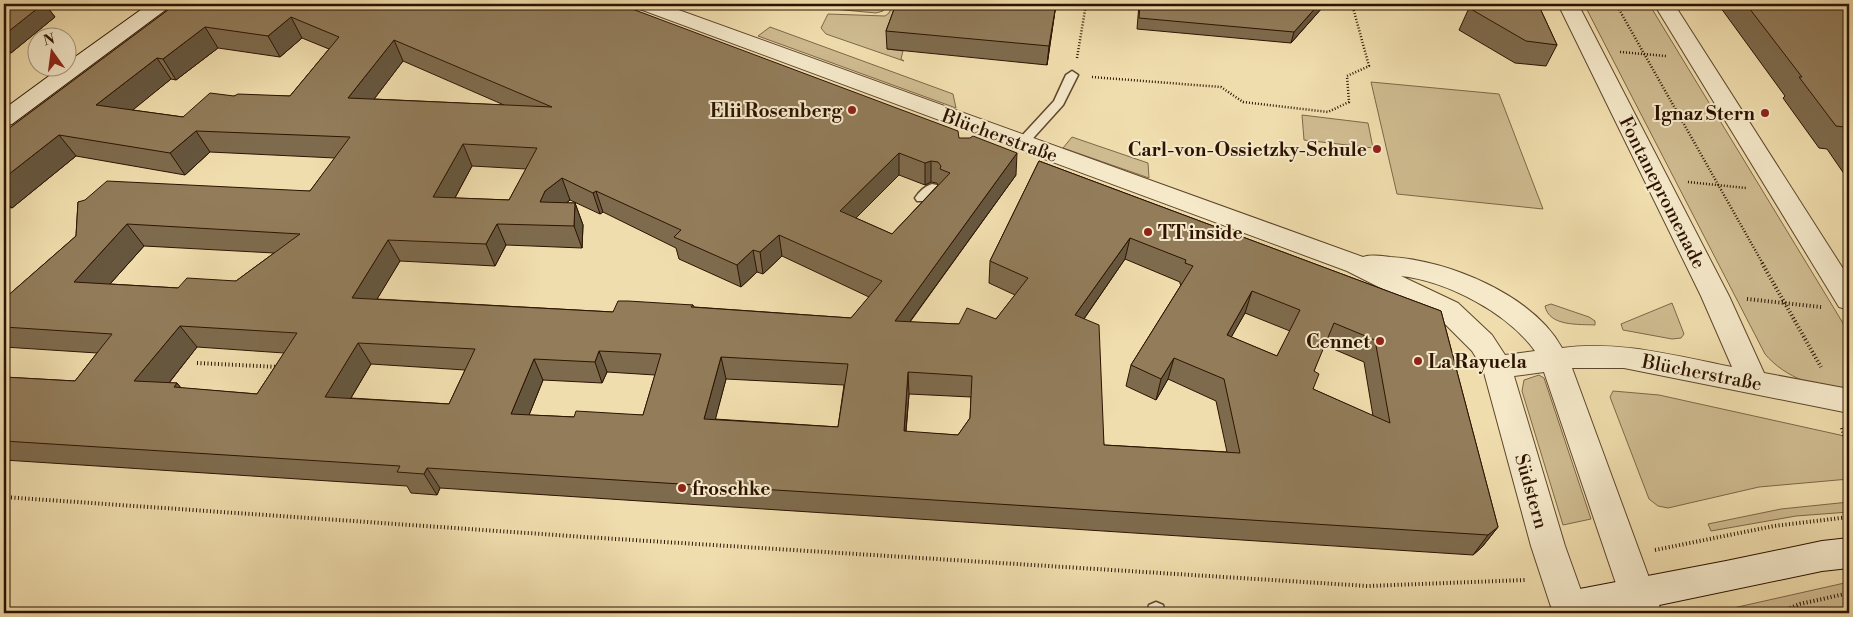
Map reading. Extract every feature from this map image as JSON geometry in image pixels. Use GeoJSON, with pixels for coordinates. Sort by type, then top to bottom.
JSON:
{"type":"FeatureCollection","features":[{"type":"Feature","properties":{"kind":"street"},"geometry":{"type":"LineString","coordinates":[[4,119],[161,4]]}},
{"type":"Feature","properties":{"kind":"street","name":"Blücherstraße"},"geometry":{"type":"LineString","coordinates":[[644,4],[982,136],[1022,143],[1356,264],[1448,310],[1482,343],[1497,367],[1553,358],[1581,356],[1624,357],[1754,383],[1845,413]]}},
{"type":"Feature","properties":{"kind":"street","name":"Fontanepromenade"},"geometry":{"type":"LineString","coordinates":[[1568,4],[1714,296],[1754,383]]}},
{"type":"Feature","properties":{"kind":"street"},"geometry":{"type":"LineString","coordinates":[[1664,4],[1849,300]]}},
{"type":"Feature","properties":{"kind":"street","name":"Blücherstraße"},"geometry":{"type":"LineString","coordinates":[[1356,264],[1411,268],[1474,290],[1501,304],[1522,320],[1542,340],[1553,358]]}},
{"type":"Feature","properties":{"kind":"street"},"geometry":{"type":"LineString","coordinates":[[1553,358],[1640,604]]}},
{"type":"Feature","properties":{"kind":"street","name":"Südstern"},"geometry":{"type":"LineString","coordinates":[[1497,367],[1548,546],[1570,610]]}},
{"type":"Feature","properties":{"kind":"street"},"geometry":{"type":"LineString","coordinates":[[1570,610],[1640,604],[1822,556],[1849,553]]}},
{"type":"Feature","properties":{"kind":"lane"},"geometry":{"type":"LineString","coordinates":[[1022,143],[1059,102],[1072,75]]}},
{"type":"Feature","properties":{"kind":"lane"},"geometry":{"type":"LineString","coordinates":[[922,198],[932,188]]}},
{"type":"Feature","properties":{"kind":"path"},"geometry":{"type":"LineString","coordinates":[[1086,4],[1076,65],[1072,75],[1221,87],[1243,102],[1328,112],[1349,102],[1346,76],[1369,66],[1352,4]]}},
{"type":"Feature","properties":{"kind":"path"},"geometry":{"type":"LineString","coordinates":[[1616,4],[1824,372]]}},
{"type":"Feature","properties":{"kind":"path"},"geometry":{"type":"LineString","coordinates":[[1618,52],[1672,57]]}},
{"type":"Feature","properties":{"kind":"path"},"geometry":{"type":"LineString","coordinates":[[1684,181],[1753,189]]}},
{"type":"Feature","properties":{"kind":"path"},"geometry":{"type":"LineString","coordinates":[[1746,299],[1824,307]]}},
{"type":"Feature","properties":{"kind":"path"},"geometry":{"type":"LineString","coordinates":[[197,363],[288,368]]}},
{"type":"Feature","properties":{"kind":"path"},"geometry":{"type":"LineString","coordinates":[[1845,413],[1849,454]]}},
{"type":"Feature","properties":{"kind":"path"},"geometry":{"type":"LineString","coordinates":[[4,497],[585,537],[923,557],[1128,573],[1368,586],[1509,582]]}},
{"type":"Feature","properties":{"kind":"path"},"geometry":{"type":"LineString","coordinates":[[1698,542],[1774,526],[1849,517]]}},
{"type":"Feature","properties":{"kind":"path"},"geometry":{"type":"LineString","coordinates":[[1777,613],[1800,604],[1849,592]]}},
{"type":"Feature","properties":{"kind":"shaded area"},"geometry":{"type":"Polygon","coordinates":[[[819,4],[887,4],[883,11],[876,13],[823,8],[819,4]]]}},
{"type":"Feature","properties":{"kind":"shaded area"},"geometry":{"type":"Polygon","coordinates":[[[893,4],[903,4],[887,49],[903,51],[901,59],[904,61],[826,34],[821,28],[828,14],[885,16],[889,13],[893,4]]]}},
{"type":"Feature","properties":{"kind":"shaded area"},"geometry":{"type":"Polygon","coordinates":[[[1584,4],[1649,4],[1849,333],[1849,391],[1826,388],[1803,381],[1782,370],[1765,354],[1584,4]]]}},
{"type":"Feature","properties":{"kind":"shaded area"},"geometry":{"type":"Polygon","coordinates":[[[770,27],[953,94],[956,108],[758,36],[770,27]]]}},
{"type":"Feature","properties":{"kind":"shaded area"},"geometry":{"type":"Polygon","coordinates":[[[1371,82],[1499,94],[1543,209],[1397,194],[1371,82]]]}},
{"type":"Feature","properties":{"kind":"shaded area"},"geometry":{"type":"Polygon","coordinates":[[[1302,115],[1368,123],[1373,148],[1304,140],[1302,115]]]}},
{"type":"Feature","properties":{"kind":"shaded area"},"geometry":{"type":"Polygon","coordinates":[[[1072,137],[1148,163],[1149,178],[1063,148],[1072,137]]]}},
{"type":"Feature","properties":{"kind":"shaded area"},"geometry":{"type":"Polygon","coordinates":[[[1672,303],[1684,334],[1681,338],[1672,339],[1623,330],[1621,324],[1672,303]]]}},
{"type":"Feature","properties":{"kind":"shaded area"},"geometry":{"type":"Polygon","coordinates":[[[1551,304],[1589,317],[1595,321],[1595,325],[1566,323],[1552,318],[1545,306],[1551,304]]]}},
{"type":"Feature","properties":{"kind":"shaded area"},"geometry":{"type":"Polygon","coordinates":[[[1539,375],[1544,378],[1591,519],[1563,525],[1522,391],[1524,380],[1539,375]]]}},
{"type":"Feature","properties":{"kind":"shaded area"},"geometry":{"type":"Polygon","coordinates":[[[1613,391],[1659,395],[1849,437],[1849,479],[1759,487],[1668,508],[1658,506],[1649,499],[1610,397],[1613,391]]]}},
{"type":"Feature","properties":{"kind":"shaded area"},"geometry":{"type":"Polygon","coordinates":[[[1849,502],[1849,512],[1796,516],[1711,531],[1708,524],[1781,509],[1849,502]]]}},
{"type":"Feature","properties":{"kind":"shaded area"},"geometry":{"type":"Polygon","coordinates":[[[1849,582],[1849,613],[1711,613],[1849,582]]]}},
{"type":"Feature","properties":{"kind":"building"},"geometry":{"type":"Polygon","coordinates":[[[4,4],[43,4],[4,35],[4,4]]]}},
{"type":"Feature","properties":{"kind":"building"},"geometry":{"type":"Polygon","coordinates":[[[176,4],[619,4],[958,131],[959,138],[970,138],[973,136],[1017,153],[895,321],[959,324],[967,308],[996,319],[1028,278],[990,261],[1039,161],[1441,311],[1498,527],[1488,535],[427,468],[424,474],[397,472],[400,466],[4,441],[4,377],[75,381],[112,334],[4,327],[4,299],[76,236],[78,202],[85,200],[107,181],[310,191],[350,137],[196,131],[170,153],[59,135],[4,178],[4,132],[176,4]],[[291,17],[268,36],[205,27],[163,59],[157,58],[96,105],[183,117],[210,93],[234,96],[238,94],[290,96],[339,37],[291,17]],[[394,40],[348,98],[552,107],[394,40]],[[463,144],[433,197],[509,200],[537,148],[463,144]],[[899,153],[840,211],[892,234],[950,173],[940,169],[941,166],[938,162],[931,161],[925,163],[899,153]],[[562,178],[545,191],[540,202],[575,203],[574,226],[497,224],[486,244],[388,240],[352,298],[613,312],[618,301],[628,301],[851,318],[882,281],[779,235],[760,252],[753,250],[737,265],[674,237],[681,230],[596,191],[593,193],[562,178]],[[127,224],[74,282],[178,288],[187,278],[236,281],[300,234],[127,224]],[[1130,238],[1075,315],[1099,325],[1104,445],[1240,453],[1224,379],[1174,358],[1161,379],[1131,365],[1193,266],[1185,263],[1186,260],[1130,238]],[[1252,291],[1227,335],[1277,356],[1300,310],[1252,291]],[[1334,323],[1314,371],[1319,374],[1313,389],[1390,423],[1375,340],[1334,323]],[[180,326],[134,381],[177,383],[174,387],[257,394],[297,333],[180,326]],[[358,343],[325,397],[449,404],[475,349],[358,343]],[[599,351],[595,362],[534,359],[511,414],[574,417],[576,411],[643,415],[661,354],[599,351]],[[721,357],[704,419],[838,427],[848,364],[721,357]],[[908,372],[904,431],[958,435],[970,418],[972,376],[908,372]]]}},
{"type":"Feature","properties":{"kind":"building"},"geometry":{"type":"Polygon","coordinates":[[[896,4],[1056,4],[1049,46],[886,31],[896,4]]]}},
{"type":"Feature","properties":{"kind":"building"},"geometry":{"type":"Polygon","coordinates":[[[1140,4],[1319,4],[1294,32],[1139,18],[1140,4]]]}},
{"type":"Feature","properties":{"kind":"building"},"geometry":{"type":"Polygon","coordinates":[[[1488,4],[1538,4],[1557,45],[1526,41],[1469,8],[1488,4]]]}},
{"type":"Feature","properties":{"kind":"building"},"geometry":{"type":"Polygon","coordinates":[[[1746,4],[1849,4],[1849,135],[1844,127],[1836,126],[1799,77],[1802,77],[1746,4]]]}},
{"type":"Feature","properties":{"kind":"place","name":"Elii Rosenberg"},"geometry":{"type":"Point","coordinates":[852,110]}},
{"type":"Feature","properties":{"kind":"place","name":"Ignaz Stern"},"geometry":{"type":"Point","coordinates":[1765,113]}},
{"type":"Feature","properties":{"kind":"place","name":"Carl-von-Ossietzky-Schule"},"geometry":{"type":"Point","coordinates":[1377,149]}},
{"type":"Feature","properties":{"kind":"place","name":"TT inside"},"geometry":{"type":"Point","coordinates":[1148,232]}},
{"type":"Feature","properties":{"kind":"place","name":"Cennet"},"geometry":{"type":"Point","coordinates":[1380,341]}},
{"type":"Feature","properties":{"kind":"place","name":"La Rayuela"},"geometry":{"type":"Point","coordinates":[1418,361]}},
{"type":"Feature","properties":{"kind":"place","name":"froschke"},"geometry":{"type":"Point","coordinates":[682,488]}}]}
